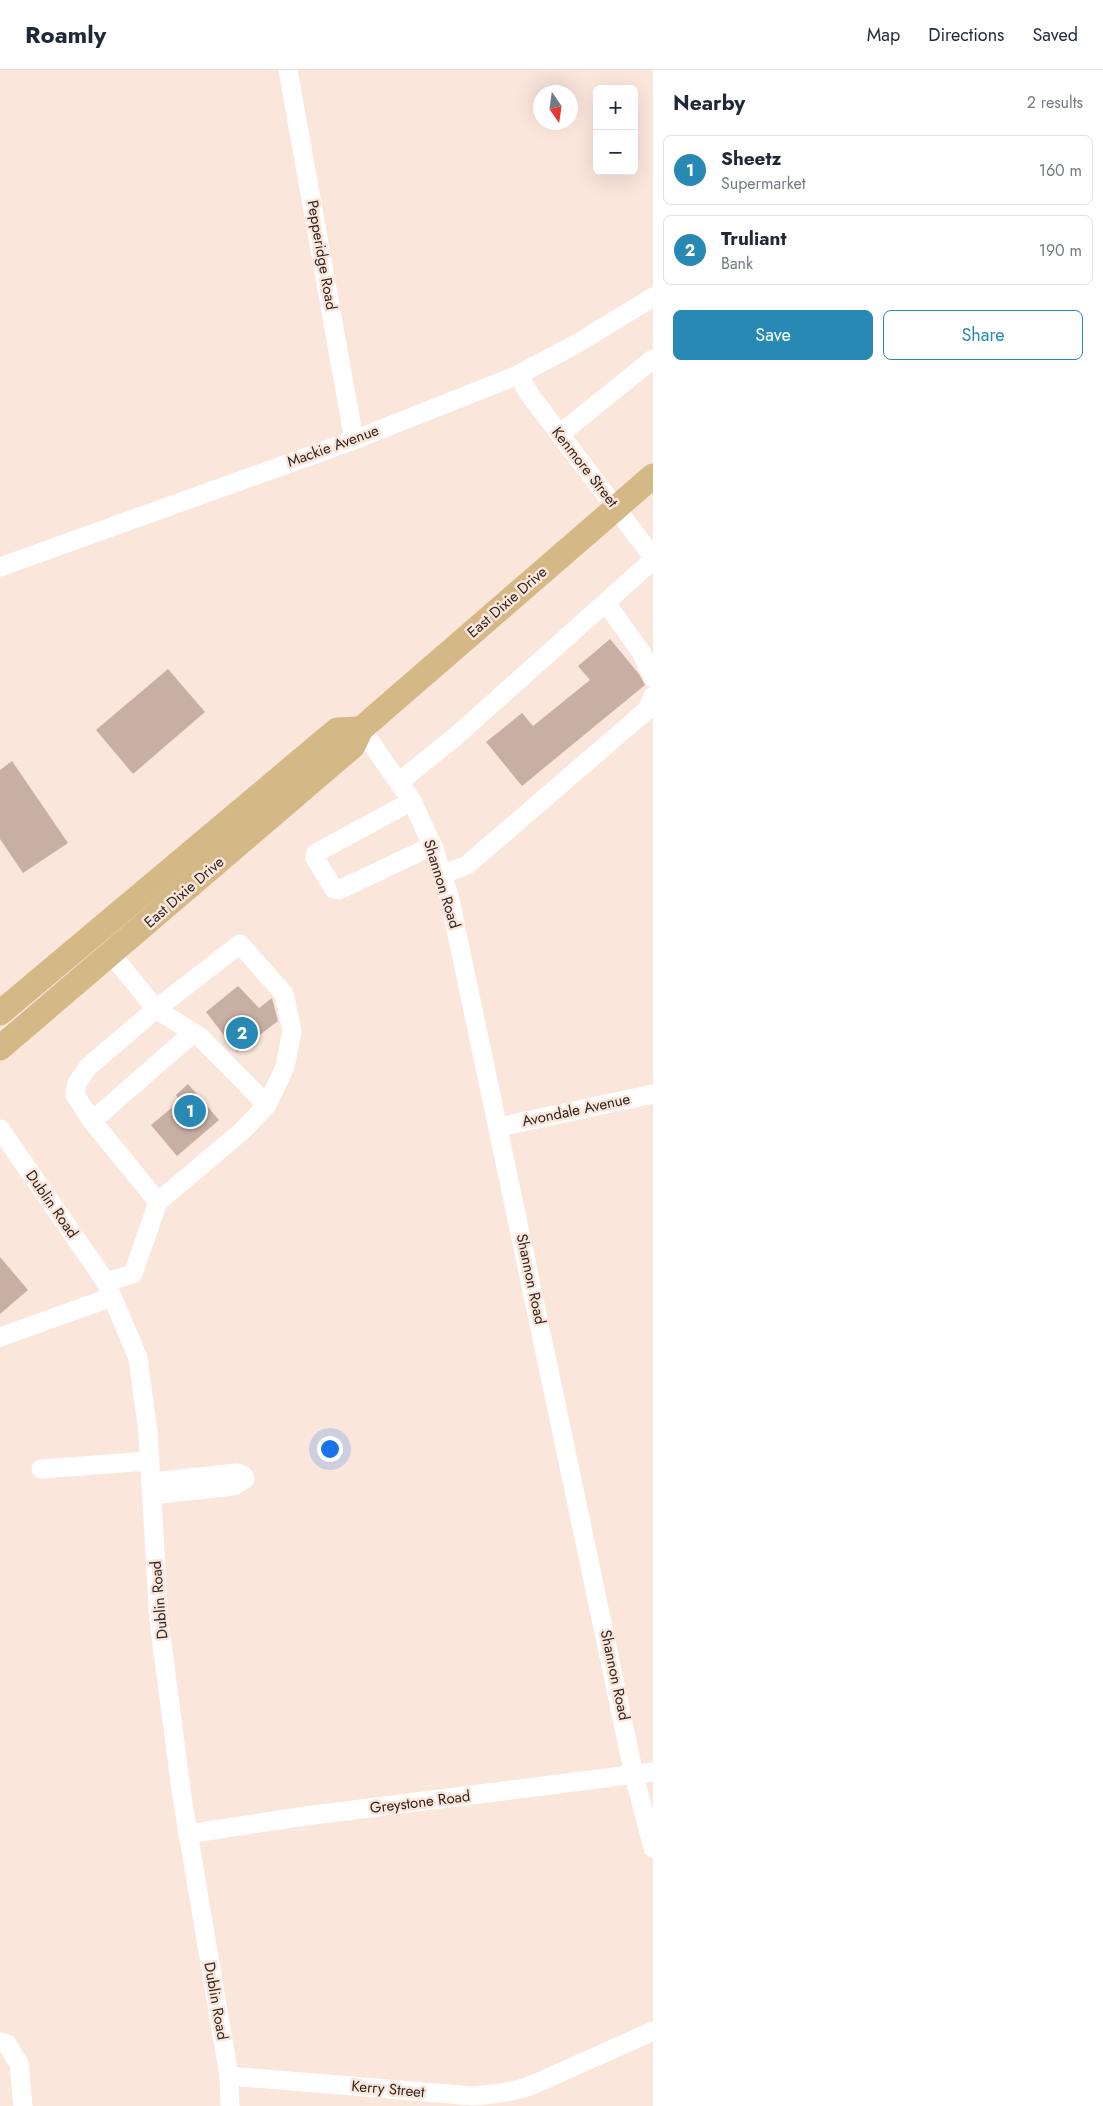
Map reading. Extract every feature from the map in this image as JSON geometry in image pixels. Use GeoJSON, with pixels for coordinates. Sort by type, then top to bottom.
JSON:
{"type":"FeatureCollection","features":[{"type":"Feature","properties":{"kind":"main road","name":"East Dixie Drive"},"geometry":{"type":"LineString","coordinates":[[0,1048],[353,746],[361,729],[653,476]]}},
{"type":"Feature","properties":{"kind":"main road","name":"East Dixie Drive"},"geometry":{"type":"LineString","coordinates":[[0,1014],[337,730],[361,729]]}},
{"type":"Feature","properties":{"kind":"street","name":"Pepperidge Road"},"geometry":{"type":"LineString","coordinates":[[288,70],[354,440]]}},
{"type":"Feature","properties":{"kind":"street","name":"Mackie Avenue"},"geometry":{"type":"LineString","coordinates":[[0,567],[354,440],[518,376],[576,344],[653,297]]}},
{"type":"Feature","properties":{"kind":"street"},"geometry":{"type":"LineString","coordinates":[[560,434],[653,359]]}},
{"type":"Feature","properties":{"kind":"street","name":"Kenmore Street"},"geometry":{"type":"LineString","coordinates":[[518,376],[653,558]]}},
{"type":"Feature","properties":{"kind":"street"},"geometry":{"type":"LineString","coordinates":[[399,782],[455,737],[606,603],[653,558]]}},
{"type":"Feature","properties":{"kind":"street"},"geometry":{"type":"LineString","coordinates":[[606,603],[641,652],[653,678]]}},
{"type":"Feature","properties":{"kind":"street"},"geometry":{"type":"LineString","coordinates":[[442,875],[468,865],[647,710],[653,696]]}},
{"type":"Feature","properties":{"kind":"street","name":"Shannon Road"},"geometry":{"type":"LineString","coordinates":[[361,729],[412,801],[432,846],[442,875],[467,973],[634,1775],[653,1848]]}},
{"type":"Feature","properties":{"kind":"street"},"geometry":{"type":"LineString","coordinates":[[412,801],[316,853],[315,858],[334,889],[339,890],[432,846]]}},
{"type":"Feature","properties":{"kind":"street"},"geometry":{"type":"LineString","coordinates":[[0,1338],[109,1289],[133,1274],[158,1202],[242,1131],[267,1105],[284,1067],[292,1031],[284,994],[240,944],[156,1009],[89,1066],[77,1083],[74,1095],[92,1121],[158,1202]]}},
{"type":"Feature","properties":{"kind":"street"},"geometry":{"type":"LineString","coordinates":[[111,954],[156,1009],[193,1033],[267,1105]]}},
{"type":"Feature","properties":{"kind":"street"},"geometry":{"type":"LineString","coordinates":[[92,1121],[193,1033]]}},
{"type":"Feature","properties":{"kind":"street","name":"Avondale Avenue"},"geometry":{"type":"LineString","coordinates":[[499,1127],[653,1094]]}},
{"type":"Feature","properties":{"kind":"street","name":"Dublin Road"},"geometry":{"type":"LineString","coordinates":[[0,1129],[109,1289],[138,1358],[148,1432],[159,1621],[188,1834],[229,2076],[230,2106]]}},
{"type":"Feature","properties":{"kind":"street"},"geometry":{"type":"LineString","coordinates":[[41,1469],[149,1461]]}},
{"type":"Feature","properties":{"kind":"street","name":"Greystone Road"},"geometry":{"type":"LineString","coordinates":[[188,1834],[298,1817],[653,1772]]}},
{"type":"Feature","properties":{"kind":"street","name":"Kerry Street"},"geometry":{"type":"LineString","coordinates":[[229,2076],[473,2096],[500,2094],[521,2090],[653,2031]]}},
{"type":"Feature","properties":{"kind":"street"},"geometry":{"type":"LineString","coordinates":[[0,2042],[7,2044],[19,2064],[23,2106]]}},
{"type":"Feature","properties":{"kind":"building"},"geometry":{"type":"Polygon","coordinates":[[[610,639],[639,674],[645,685],[522,786],[486,742],[522,713],[533,726],[590,680],[578,666],[610,639]]]}},
{"type":"Feature","properties":{"kind":"building"},"geometry":{"type":"Polygon","coordinates":[[[168,669],[205,712],[133,774],[96,730],[168,669]]]}},
{"type":"Feature","properties":{"kind":"building"},"geometry":{"type":"Polygon","coordinates":[[[12,761],[68,843],[23,873],[0,839],[0,770],[12,761]]]}},
{"type":"Feature","properties":{"kind":"building"},"geometry":{"type":"Polygon","coordinates":[[[238,986],[259,1008],[272,998],[278,1021],[237,1052],[206,1012],[238,986]]]}},
{"type":"Feature","properties":{"kind":"building"},"geometry":{"type":"Polygon","coordinates":[[[188,1084],[219,1120],[177,1156],[151,1125],[180,1101],[176,1095],[188,1084]]]}},
{"type":"Feature","properties":{"kind":"building"},"geometry":{"type":"Polygon","coordinates":[[[0,1257],[28,1290],[0,1314],[0,1257]]]}},
{"type":"Feature","properties":{"kind":"place","name":"Truliant"},"geometry":{"type":"Point","coordinates":[242,1033]}},
{"type":"Feature","properties":{"kind":"place","name":"Sheetz"},"geometry":{"type":"Point","coordinates":[190,1111]}}]}
